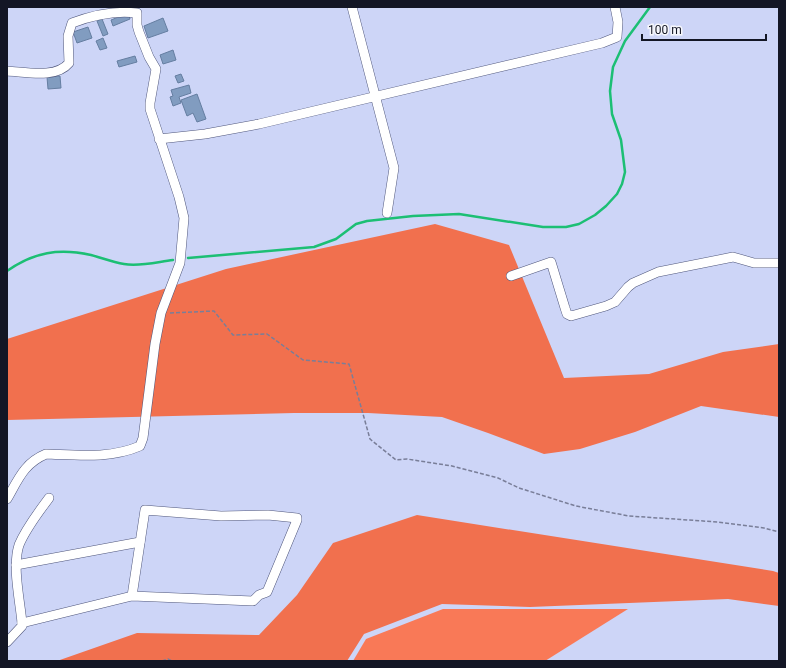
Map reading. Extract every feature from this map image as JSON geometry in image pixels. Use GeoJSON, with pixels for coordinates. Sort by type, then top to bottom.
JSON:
{"type":"FeatureCollection","features":[{"type":"Feature","properties":{"kind":"street"},"geometry":{"type":"LineString","coordinates":[[352,7],[394,168],[387,213]]}},
{"type":"Feature","properties":{"kind":"street"},"geometry":{"type":"LineString","coordinates":[[159,139],[205,134],[259,124],[602,43],[617,37],[618,22],[615,7]]}},
{"type":"Feature","properties":{"kind":"street"},"geometry":{"type":"LineString","coordinates":[[7,71],[51,73],[67,66],[69,62],[68,36],[72,23],[89,16],[114,11],[137,13],[137,25],[139,32],[149,57],[156,69],[150,109],[179,197],[184,218],[180,263],[161,313],[155,344],[143,438],[140,446],[112,454],[46,454],[28,464],[7,499]]}},
{"type":"Feature","properties":{"kind":"street"},"geometry":{"type":"LineString","coordinates":[[511,276],[551,262],[567,314],[571,316],[616,302],[633,283],[658,272],[733,257],[754,263],[779,263]]}},
{"type":"Feature","properties":{"kind":"street"},"geometry":{"type":"LineString","coordinates":[[7,642],[22,626],[16,565],[19,546],[31,522],[49,498]]}},
{"type":"Feature","properties":{"kind":"street"},"geometry":{"type":"LineString","coordinates":[[22,623],[132,596],[253,601],[259,595],[267,592],[297,518],[268,515],[221,516],[145,510],[132,596]]}},
{"type":"Feature","properties":{"kind":"street"},"geometry":{"type":"LineString","coordinates":[[16,565],[140,542]]}},
{"type":"Feature","properties":{"kind":"path"},"geometry":{"type":"LineString","coordinates":[[161,313],[214,311],[233,336],[267,334],[303,360],[349,364],[370,439],[396,460],[407,459],[452,466],[498,478],[519,488],[576,506],[629,516],[718,522],[764,528],[779,532]]}},
{"type":"Feature","properties":{"kind":"path"},"geometry":{"type":"LineString","coordinates":[[162,661],[172,661]]}},
{"type":"Feature","properties":{"kind":"shaded area"},"geometry":{"type":"Polygon","coordinates":[[[435,224],[509,245],[564,378],[649,374],[723,352],[779,344],[779,417],[701,406],[635,432],[580,449],[544,454],[442,417],[368,413],[294,413],[7,420],[7,339],[226,269],[435,224]]]}},
{"type":"Feature","properties":{"kind":"shaded area"},"geometry":{"type":"Polygon","coordinates":[[[417,515],[773,571],[779,573],[779,606],[728,599],[530,607],[442,604],[364,634],[347,661],[57,661],[137,633],[259,635],[297,595],[333,543],[417,515]]]}},
{"type":"Feature","properties":{"kind":"shaded area"},"geometry":{"type":"Polygon","coordinates":[[[443,609],[628,609],[545,661],[353,661],[366,639],[443,609]]]}},
{"type":"Feature","properties":{"kind":"building"},"geometry":{"type":"Polygon","coordinates":[[[128,13],[130,19],[113,26],[111,20],[128,13]]]}},
{"type":"Feature","properties":{"kind":"building"},"geometry":{"type":"Polygon","coordinates":[[[163,18],[168,31],[148,38],[144,26],[163,18]]]}},
{"type":"Feature","properties":{"kind":"building"},"geometry":{"type":"Polygon","coordinates":[[[102,19],[108,34],[103,36],[97,21],[102,19]]]}},
{"type":"Feature","properties":{"kind":"building"},"geometry":{"type":"Polygon","coordinates":[[[88,27],[92,38],[77,43],[73,32],[88,27]]]}},
{"type":"Feature","properties":{"kind":"building"},"geometry":{"type":"Polygon","coordinates":[[[103,38],[107,48],[100,50],[96,41],[103,38]]]}},
{"type":"Feature","properties":{"kind":"building"},"geometry":{"type":"Polygon","coordinates":[[[173,50],[176,60],[163,64],[160,55],[173,50]]]}},
{"type":"Feature","properties":{"kind":"building"},"geometry":{"type":"Polygon","coordinates":[[[135,56],[137,62],[119,67],[117,61],[135,56]]]}},
{"type":"Feature","properties":{"kind":"building"},"geometry":{"type":"Polygon","coordinates":[[[181,74],[184,81],[178,83],[175,76],[181,74]]]}},
{"type":"Feature","properties":{"kind":"building"},"geometry":{"type":"Polygon","coordinates":[[[60,76],[61,88],[48,89],[47,77],[60,76]]]}},
{"type":"Feature","properties":{"kind":"building"},"geometry":{"type":"Polygon","coordinates":[[[189,85],[191,93],[179,97],[181,103],[173,106],[170,97],[173,96],[171,90],[189,85]]]}},
{"type":"Feature","properties":{"kind":"building"},"geometry":{"type":"Polygon","coordinates":[[[197,94],[206,119],[197,122],[193,113],[187,116],[181,100],[197,94]]]}},
{"type":"Feature","properties":{"kind":"waterway"},"geometry":{"type":"LineString","coordinates":[[188,258],[314,247],[336,239],[356,224],[367,221],[413,216],[459,214],[543,227],[566,227],[579,224],[595,215],[606,206],[617,194],[622,184],[625,172],[621,140],[612,114],[610,91],[613,67],[625,41],[650,7]]}},
{"type":"Feature","properties":{"kind":"waterway"},"geometry":{"type":"LineString","coordinates":[[7,271],[37,256],[57,252],[91,255],[130,265],[142,265],[173,260]]}}]}
